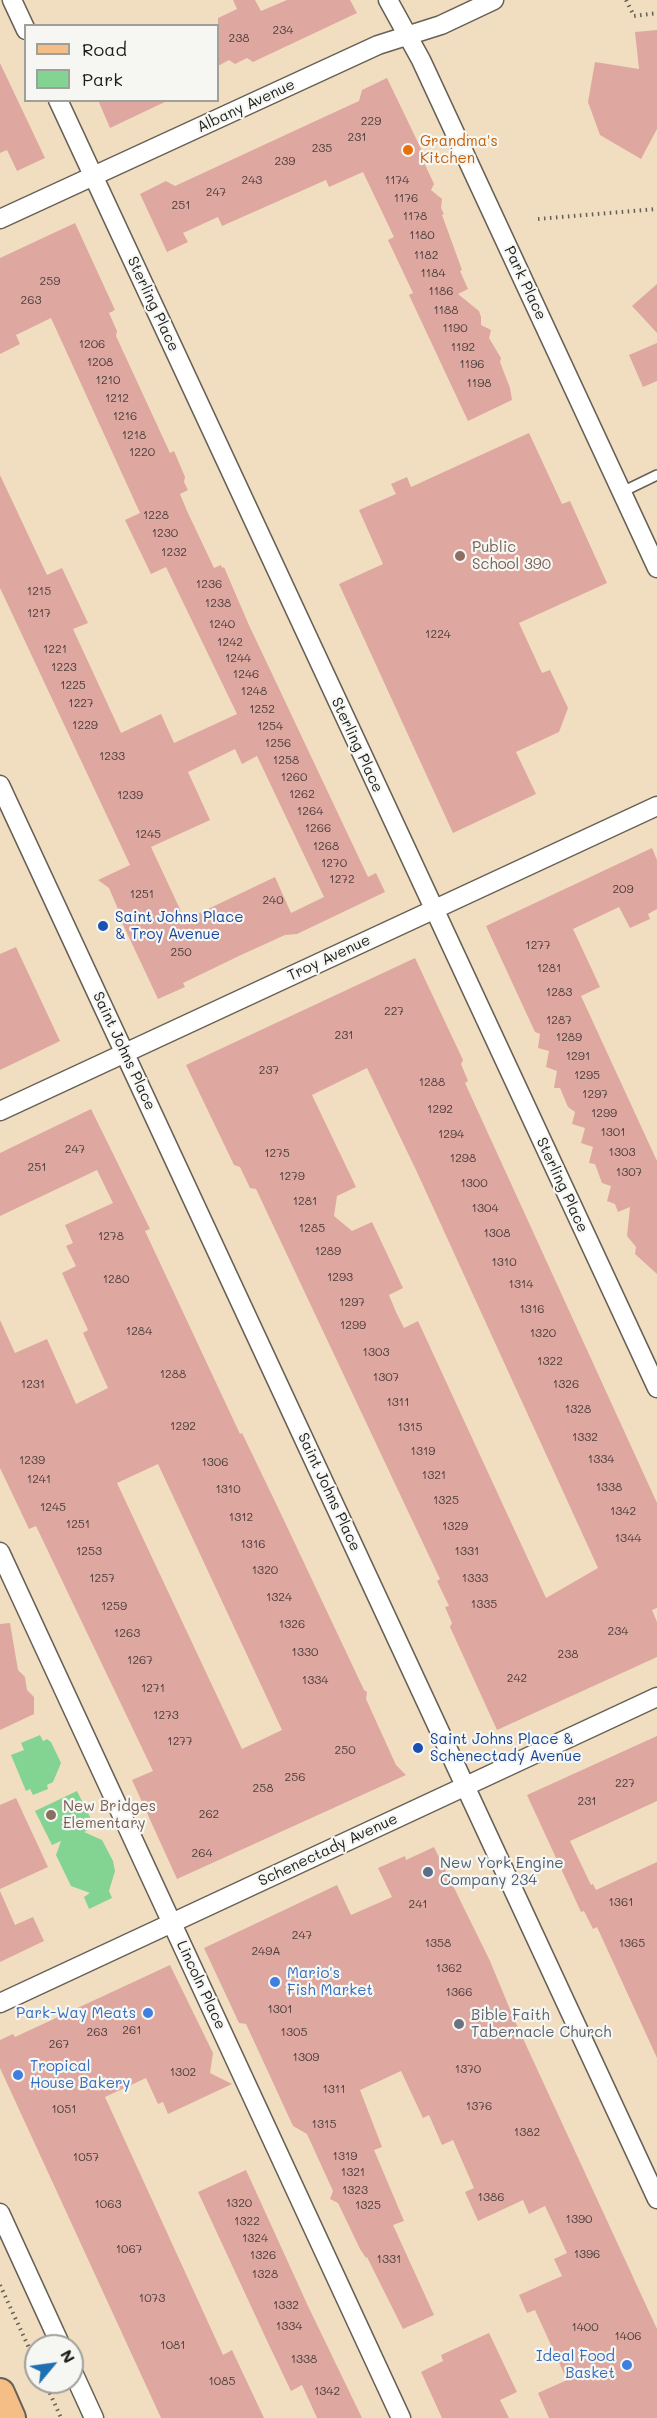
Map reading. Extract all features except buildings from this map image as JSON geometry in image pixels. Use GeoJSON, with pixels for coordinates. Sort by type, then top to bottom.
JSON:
{"type":"FeatureCollection","features":[{"type":"Feature","properties":{"kind":"main road"},"geometry":{"type":"LineString","coordinates":[[0,2393],[12,2418]]}},
{"type":"Feature","properties":{"kind":"street"},"geometry":{"type":"LineString","coordinates":[[12,0],[24,26]]}},
{"type":"Feature","properties":{"kind":"street","name":"Park Place"},"geometry":{"type":"LineString","coordinates":[[388,0],[426,71],[657,568]]}},
{"type":"Feature","properties":{"kind":"street","name":"Albany Avenue"},"geometry":{"type":"LineString","coordinates":[[0,219],[378,45],[441,25],[494,0]]}},
{"type":"Feature","properties":{"kind":"street","name":"Sterling Place"},"geometry":{"type":"LineString","coordinates":[[59,102],[657,1388]]}},
{"type":"Feature","properties":{"kind":"street","name":"Saint Johns Place"},"geometry":{"type":"LineString","coordinates":[[0,785],[657,2199]]}},
{"type":"Feature","properties":{"kind":"street","name":"Troy Avenue"},"geometry":{"type":"LineString","coordinates":[[0,1111],[657,806]]}},
{"type":"Feature","properties":{"kind":"street","name":"Lincoln Place"},"geometry":{"type":"LineString","coordinates":[[0,1552],[401,2418]]}},
{"type":"Feature","properties":{"kind":"street","name":"Schenectady Avenue"},"geometry":{"type":"LineString","coordinates":[[0,2003],[657,1697]]}},
{"type":"Feature","properties":{"kind":"street"},"geometry":{"type":"LineString","coordinates":[[0,2213],[55,2334]]}},
{"type":"Feature","properties":{"kind":"street"},"geometry":{"type":"LineString","coordinates":[[83,2394],[94,2418]]}},
{"type":"Feature","properties":{"kind":"lane"},"geometry":{"type":"LineString","coordinates":[[622,492],[657,476]]}},
{"type":"Feature","properties":{"kind":"path"},"geometry":{"type":"LineString","coordinates":[[626,0],[634,16],[657,13]]}},
{"type":"Feature","properties":{"kind":"path"},"geometry":{"type":"LineString","coordinates":[[538,219],[657,209]]}},
{"type":"Feature","properties":{"kind":"path"},"geometry":{"type":"LineString","coordinates":[[0,2285],[24,2337]]}},
{"type":"Feature","properties":{"kind":"path"},"geometry":{"type":"LineString","coordinates":[[50,2394],[61,2418]]}},
{"type":"Feature","properties":{"kind":"green space"},"geometry":{"type":"Polygon","coordinates":[[[40,1735],[43,1741],[47,1739],[51,1742],[61,1763],[53,1782],[47,1785],[48,1789],[33,1795],[30,1789],[26,1791],[11,1755],[24,1750],[21,1743],[40,1735]]]}},
{"type":"Feature","properties":{"kind":"green space"},"geometry":{"type":"Polygon","coordinates":[[[77,1791],[95,1827],[84,1832],[102,1840],[113,1861],[115,1871],[109,1891],[112,1898],[89,1909],[84,1897],[90,1893],[71,1886],[56,1855],[61,1841],[52,1845],[35,1811],[77,1791]]]}},
{"type":"Feature","properties":{"kind":"place","name":"Grandma's Kitchen"},"geometry":{"type":"Point","coordinates":[408,150]}},
{"type":"Feature","properties":{"kind":"place","name":"Public School 390"},"geometry":{"type":"Point","coordinates":[460,556]}},
{"type":"Feature","properties":{"kind":"place","name":"Saint Johns Place & Troy Avenue"},"geometry":{"type":"Point","coordinates":[103,926]}},
{"type":"Feature","properties":{"kind":"place","name":"Saint Johns Place & Schenectady Avenue"},"geometry":{"type":"Point","coordinates":[418,1748]}},
{"type":"Feature","properties":{"kind":"place","name":"New Bridges Elementary"},"geometry":{"type":"Point","coordinates":[51,1815]}},
{"type":"Feature","properties":{"kind":"place","name":"New York Engine Company 234"},"geometry":{"type":"Point","coordinates":[428,1872]}},
{"type":"Feature","properties":{"kind":"place","name":"Mario's Fish Market"},"geometry":{"type":"Point","coordinates":[275,1982]}},
{"type":"Feature","properties":{"kind":"place","name":"Park-Way Meats"},"geometry":{"type":"Point","coordinates":[148,2013]}},
{"type":"Feature","properties":{"kind":"place","name":"Bible Faith Tabernacle Church"},"geometry":{"type":"Point","coordinates":[459,2024]}},
{"type":"Feature","properties":{"kind":"place","name":"Tropical House Bakery"},"geometry":{"type":"Point","coordinates":[18,2075]}},
{"type":"Feature","properties":{"kind":"place","name":"Ideal Food Basket"},"geometry":{"type":"Point","coordinates":[627,2365]}}]}
